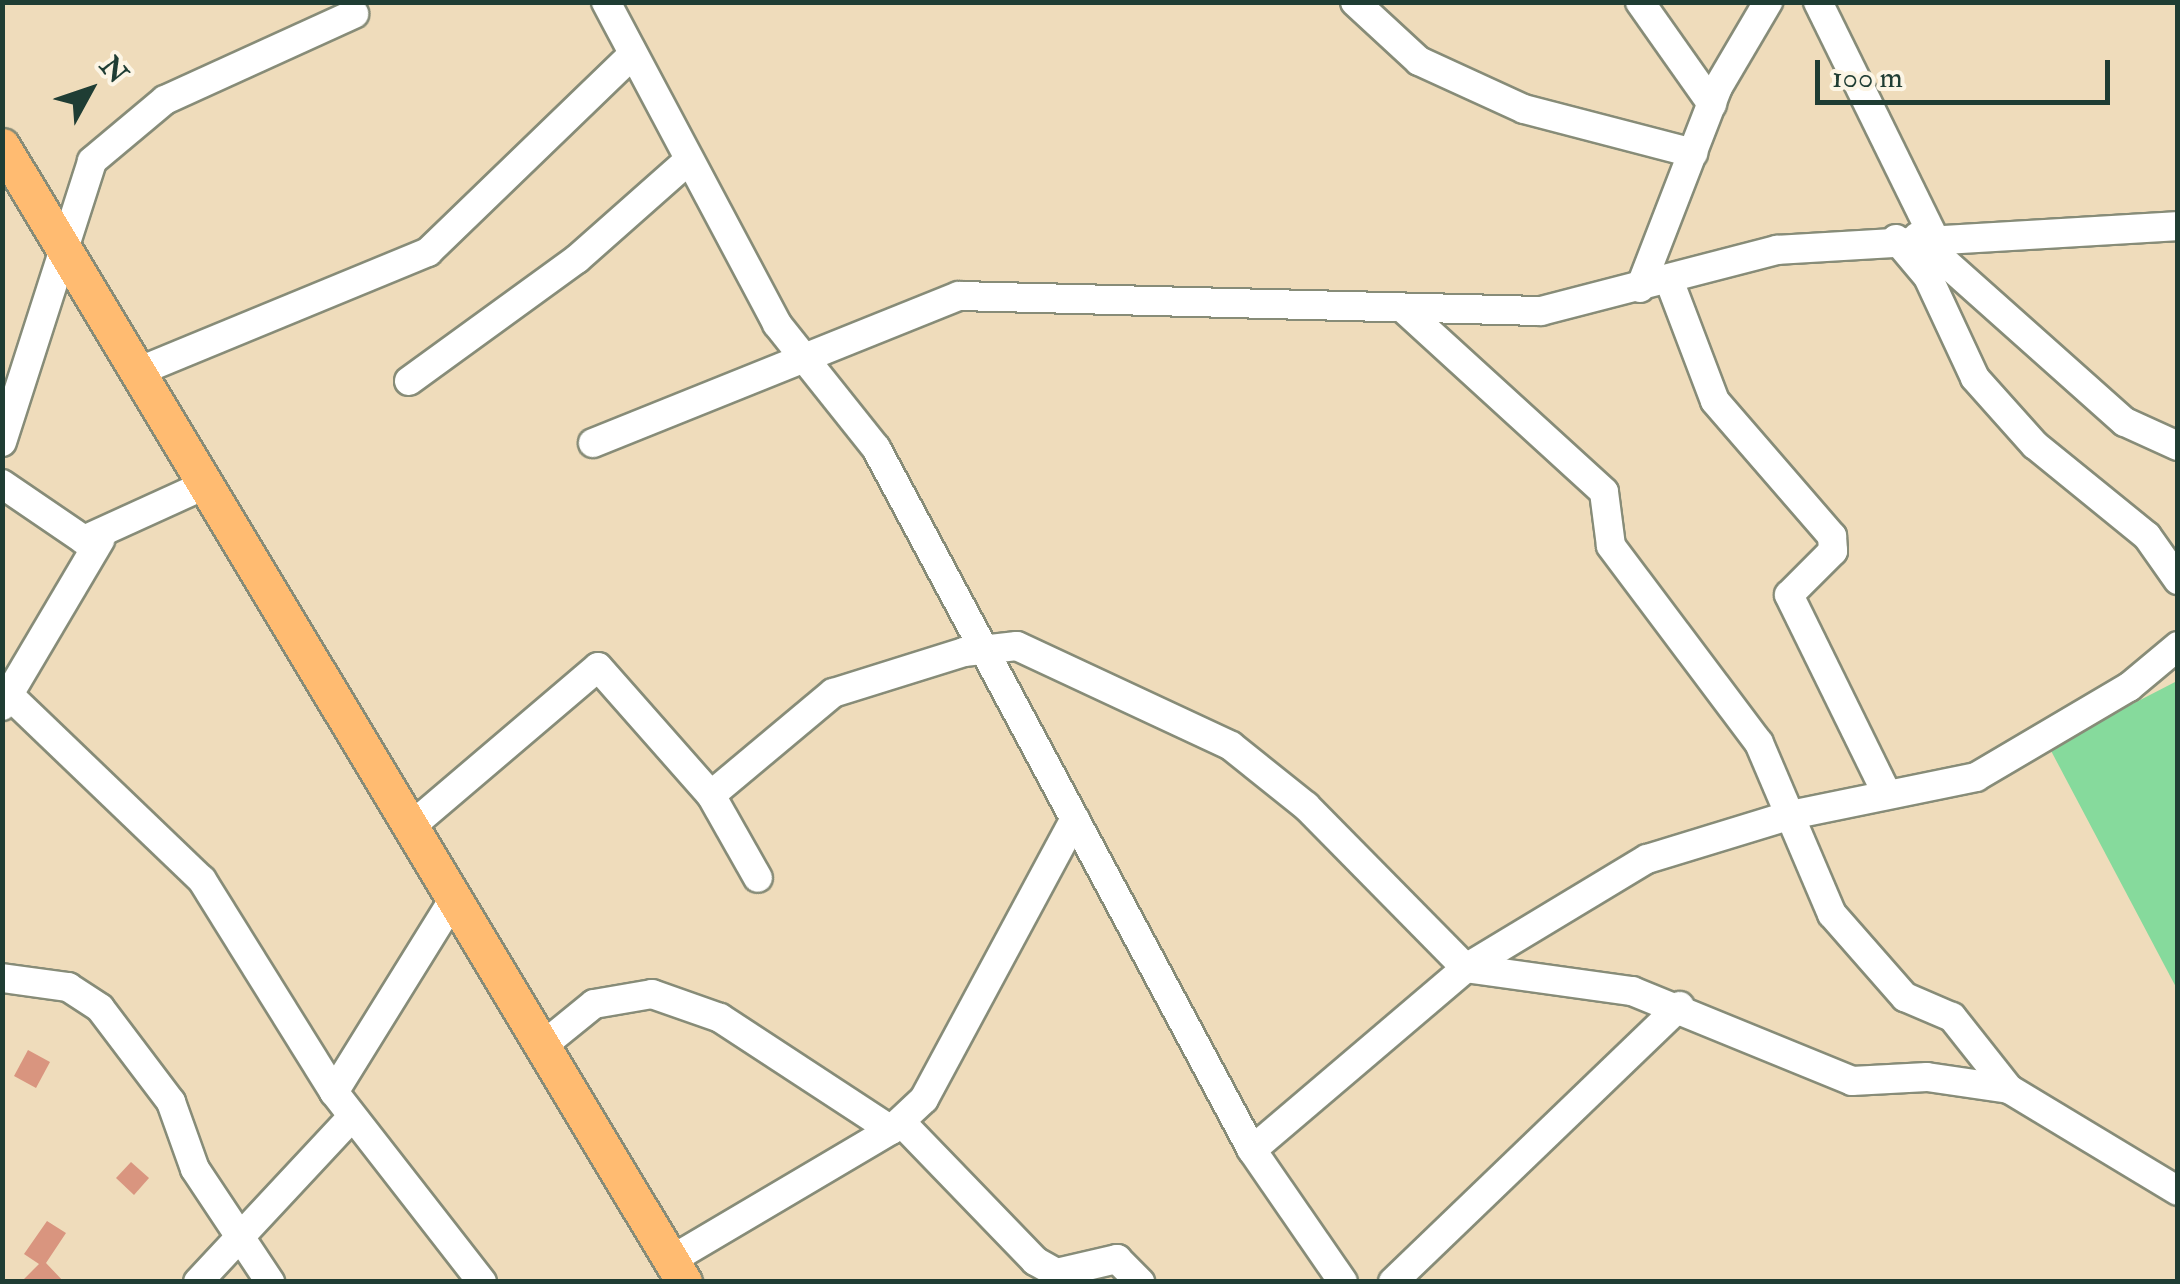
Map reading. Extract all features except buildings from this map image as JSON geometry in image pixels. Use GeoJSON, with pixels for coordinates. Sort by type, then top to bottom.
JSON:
{"type":"FeatureCollection","features":[{"type":"Feature","properties":{"kind":"main road"},"geometry":{"type":"LineString","coordinates":[[2,146],[207,484],[452,902],[677,1270]]}},
{"type":"Feature","properties":{"kind":"street"},"geometry":{"type":"LineString","coordinates":[[606,2],[689,160],[800,356],[861,424],[1252,1150],[1343,1282]]}},
{"type":"Feature","properties":{"kind":"street"},"geometry":{"type":"LineString","coordinates":[[1355,2],[1418,61],[1524,109],[1693,153]]}},
{"type":"Feature","properties":{"kind":"street"},"geometry":{"type":"LineString","coordinates":[[1640,2],[1712,104]]}},
{"type":"Feature","properties":{"kind":"street"},"geometry":{"type":"LineString","coordinates":[[1640,288],[1712,104],[1768,2]]}},
{"type":"Feature","properties":{"kind":"street"},"geometry":{"type":"LineString","coordinates":[[1818,2],[1915,237],[1928,278],[1975,378],[2035,445],[2147,536],[2178,580]]}},
{"type":"Feature","properties":{"kind":"street"},"geometry":{"type":"LineString","coordinates":[[2,442],[66,252],[78,187],[126,126],[354,14]]}},
{"type":"Feature","properties":{"kind":"street"},"geometry":{"type":"LineString","coordinates":[[137,372],[428,252],[632,54]]}},
{"type":"Feature","properties":{"kind":"street"},"geometry":{"type":"LineString","coordinates":[[409,381],[577,259],[689,160]]}},
{"type":"Feature","properties":{"kind":"street"},"geometry":{"type":"LineString","coordinates":[[593,443],[800,356],[832,352],[959,296],[1540,312],[1777,250],[1915,237],[2178,226]]}},
{"type":"Feature","properties":{"kind":"street"},"geometry":{"type":"LineString","coordinates":[[1915,237],[2126,422],[2178,446]]}},
{"type":"Feature","properties":{"kind":"street"},"geometry":{"type":"LineString","coordinates":[[1669,280],[1715,401],[1832,536],[1833,550],[1789,595],[1887,794]]}},
{"type":"Feature","properties":{"kind":"street"},"geometry":{"type":"LineString","coordinates":[[1406,310],[1604,492],[1611,546],[1759,743],[1839,924],[1905,997],[1952,1017],[2008,1089],[2178,1191]]}},
{"type":"Feature","properties":{"kind":"street"},"geometry":{"type":"LineString","coordinates":[[207,484],[100,540],[6,700],[202,880],[334,1092],[482,1282]]}},
{"type":"Feature","properties":{"kind":"street"},"geometry":{"type":"LineString","coordinates":[[6,496],[63,531],[100,540]]}},
{"type":"Feature","properties":{"kind":"street"},"geometry":{"type":"LineString","coordinates":[[710,795],[833,693],[980,650],[1017,646],[1231,746],[1306,806],[1466,968],[1680,1006],[1852,1081],[1927,1077],[2008,1089]]}},
{"type":"Feature","properties":{"kind":"street"},"geometry":{"type":"LineString","coordinates":[[1252,1150],[1466,968],[1647,859],[1792,816],[1976,777],[2128,688],[2178,646]]}},
{"type":"Feature","properties":{"kind":"street"},"geometry":{"type":"LineString","coordinates":[[408,828],[598,667],[710,795],[758,878]]}},
{"type":"Feature","properties":{"kind":"street"},"geometry":{"type":"LineString","coordinates":[[677,1270],[896,1126],[942,1072],[1075,819]]}},
{"type":"Feature","properties":{"kind":"street"},"geometry":{"type":"LineString","coordinates":[[334,1092],[452,902]]}},
{"type":"Feature","properties":{"kind":"street"},"geometry":{"type":"LineString","coordinates":[[2,978],[68,987],[100,1008],[170,1102],[194,1169],[270,1282]]}},
{"type":"Feature","properties":{"kind":"street"},"geometry":{"type":"LineString","coordinates":[[541,1047],[594,1004],[652,994],[720,1018],[896,1126],[1035,1261],[1057,1273],[1116,1259],[1140,1282]]}},
{"type":"Feature","properties":{"kind":"street"},"geometry":{"type":"LineString","coordinates":[[1393,1282],[1680,1006]]}},
{"type":"Feature","properties":{"kind":"street"},"geometry":{"type":"LineString","coordinates":[[198,1282],[238,1234],[352,1116]]}},
{"type":"Feature","properties":{"kind":"green space"},"geometry":{"type":"Polygon","coordinates":[[[2177,681],[2177,989],[2049,747],[2177,681]]]}}]}
